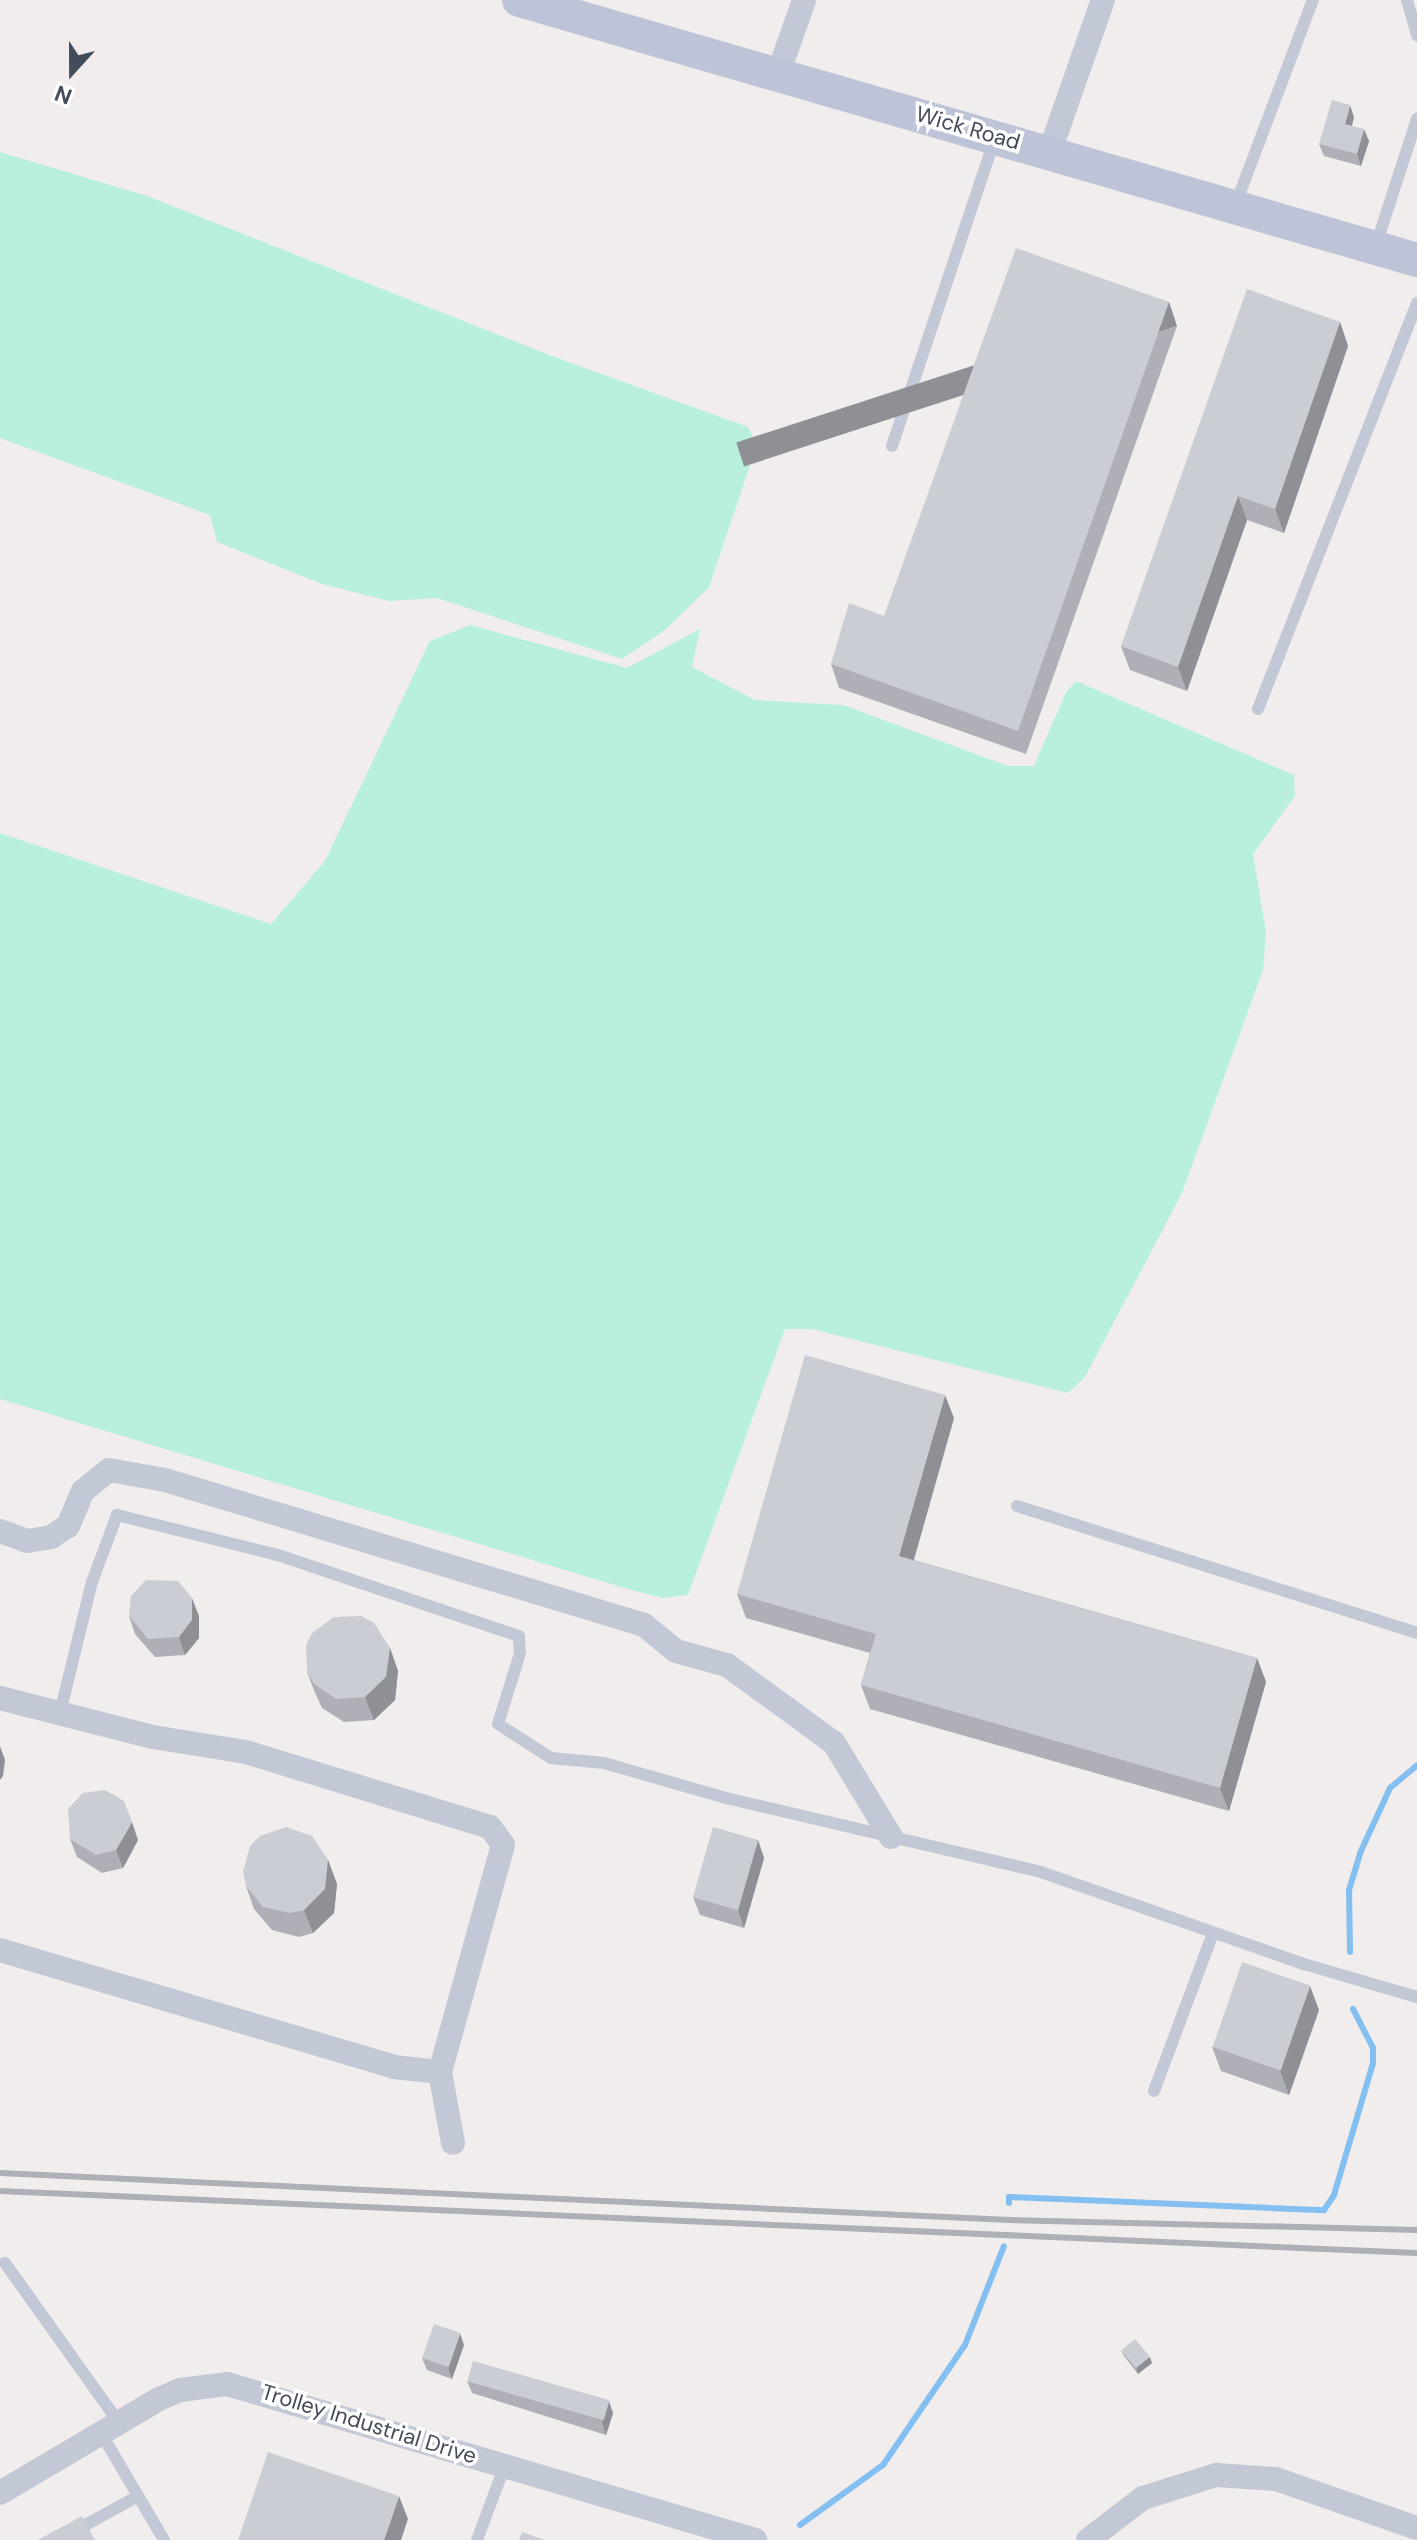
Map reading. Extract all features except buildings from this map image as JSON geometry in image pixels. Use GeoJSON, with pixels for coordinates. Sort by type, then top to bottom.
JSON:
{"type":"FeatureCollection","features":[{"type":"Feature","properties":{"kind":"street","name":"Wick Road"},"geometry":{"type":"LineString","coordinates":[[519,0],[1050,151],[1417,260]]}},
{"type":"Feature","properties":{"kind":"street"},"geometry":{"type":"LineString","coordinates":[[778,74],[804,0]]}},
{"type":"Feature","properties":{"kind":"street"},"geometry":{"type":"LineString","coordinates":[[1050,151],[1103,0]]}},
{"type":"Feature","properties":{"kind":"street"},"geometry":{"type":"LineString","coordinates":[[0,1531],[27,1541],[51,1537],[68,1526],[83,1491],[109,1470],[165,1480],[644,1625],[676,1651],[727,1665],[834,1743],[891,1837]]}},
{"type":"Feature","properties":{"kind":"street"},"geometry":{"type":"LineString","coordinates":[[0,1698],[153,1737],[246,1752],[490,1827],[503,1845],[440,2072],[453,2143]]}},
{"type":"Feature","properties":{"kind":"street"},"geometry":{"type":"LineString","coordinates":[[0,1950],[394,2067],[440,2072]]}},
{"type":"Feature","properties":{"kind":"street","name":"Trolley Industrial Drive"},"geometry":{"type":"LineString","coordinates":[[0,2493],[180,2390],[227,2384],[505,2465],[729,2536],[755,2540]]}},
{"type":"Feature","properties":{"kind":"street"},"geometry":{"type":"LineString","coordinates":[[1088,2540],[1143,2498],[1216,2475],[1276,2479],[1417,2528]]}},
{"type":"Feature","properties":{"kind":"lane"},"geometry":{"type":"LineString","coordinates":[[1235,206],[1313,0]]}},
{"type":"Feature","properties":{"kind":"lane"},"geometry":{"type":"LineString","coordinates":[[1404,1],[1417,36]]}},
{"type":"Feature","properties":{"kind":"lane"},"geometry":{"type":"LineString","coordinates":[[1375,248],[1417,119]]}},
{"type":"Feature","properties":{"kind":"lane"},"geometry":{"type":"LineString","coordinates":[[892,446],[996,136]]}},
{"type":"Feature","properties":{"kind":"lane"},"geometry":{"type":"LineString","coordinates":[[1258,709],[1417,303]]}},
{"type":"Feature","properties":{"kind":"lane"},"geometry":{"type":"LineString","coordinates":[[1017,1506],[1417,1633]]}},
{"type":"Feature","properties":{"kind":"lane"},"geometry":{"type":"LineString","coordinates":[[60,1713],[92,1582],[117,1515],[278,1555],[519,1636],[520,1653],[498,1724],[551,1758],[604,1763],[1041,1872],[1213,1933],[1417,1997]]}},
{"type":"Feature","properties":{"kind":"lane"},"geometry":{"type":"LineString","coordinates":[[1154,2091],[1213,1933]]}},
{"type":"Feature","properties":{"kind":"lane"},"geometry":{"type":"LineString","coordinates":[[5,2263],[110,2428],[138,2496],[164,2540]]}},
{"type":"Feature","properties":{"kind":"lane"},"geometry":{"type":"LineString","coordinates":[[477,2540],[505,2465]]}},
{"type":"Feature","properties":{"kind":"lane"},"geometry":{"type":"LineString","coordinates":[[58,2540],[138,2496]]}},
{"type":"Feature","properties":{"kind":"green space"},"geometry":{"type":"Polygon","coordinates":[[[0,152],[147,196],[552,356],[748,427],[757,445],[709,587],[665,630],[622,659],[437,598],[389,601],[322,584],[217,542],[210,515],[0,438],[0,152]]]}},
{"type":"Feature","properties":{"kind":"green space"},"geometry":{"type":"Polygon","coordinates":[[[470,625],[627,668],[700,629],[692,667],[755,700],[843,705],[1008,766],[1034,766],[1066,692],[1076,681],[1294,775],[1295,796],[1253,854],[1266,932],[1263,970],[1182,1193],[1085,1377],[1068,1393],[811,1329],[785,1329],[688,1595],[663,1598],[631,1590],[0,1399],[0,833],[271,924],[325,861],[430,641],[470,625]]]}},
{"type":"Feature","properties":{"kind":"waterway"},"geometry":{"type":"LineString","coordinates":[[1350,1952],[1349,1890],[1360,1853],[1390,1788],[1417,1765]]}},
{"type":"Feature","properties":{"kind":"waterway"},"geometry":{"type":"LineString","coordinates":[[1009,2203],[1009,2197],[1324,2210],[1334,2195],[1373,2063],[1373,2048],[1353,2009]]}},
{"type":"Feature","properties":{"kind":"waterway"},"geometry":{"type":"LineString","coordinates":[[800,2525],[883,2465],[965,2345],[1004,2246]]}},
{"type":"Feature","properties":{"kind":"railway"},"geometry":{"type":"LineString","coordinates":[[0,2173],[1010,2220],[1417,2230]]}},
{"type":"Feature","properties":{"kind":"railway"},"geometry":{"type":"LineString","coordinates":[[0,2191],[1417,2253]]}}]}
